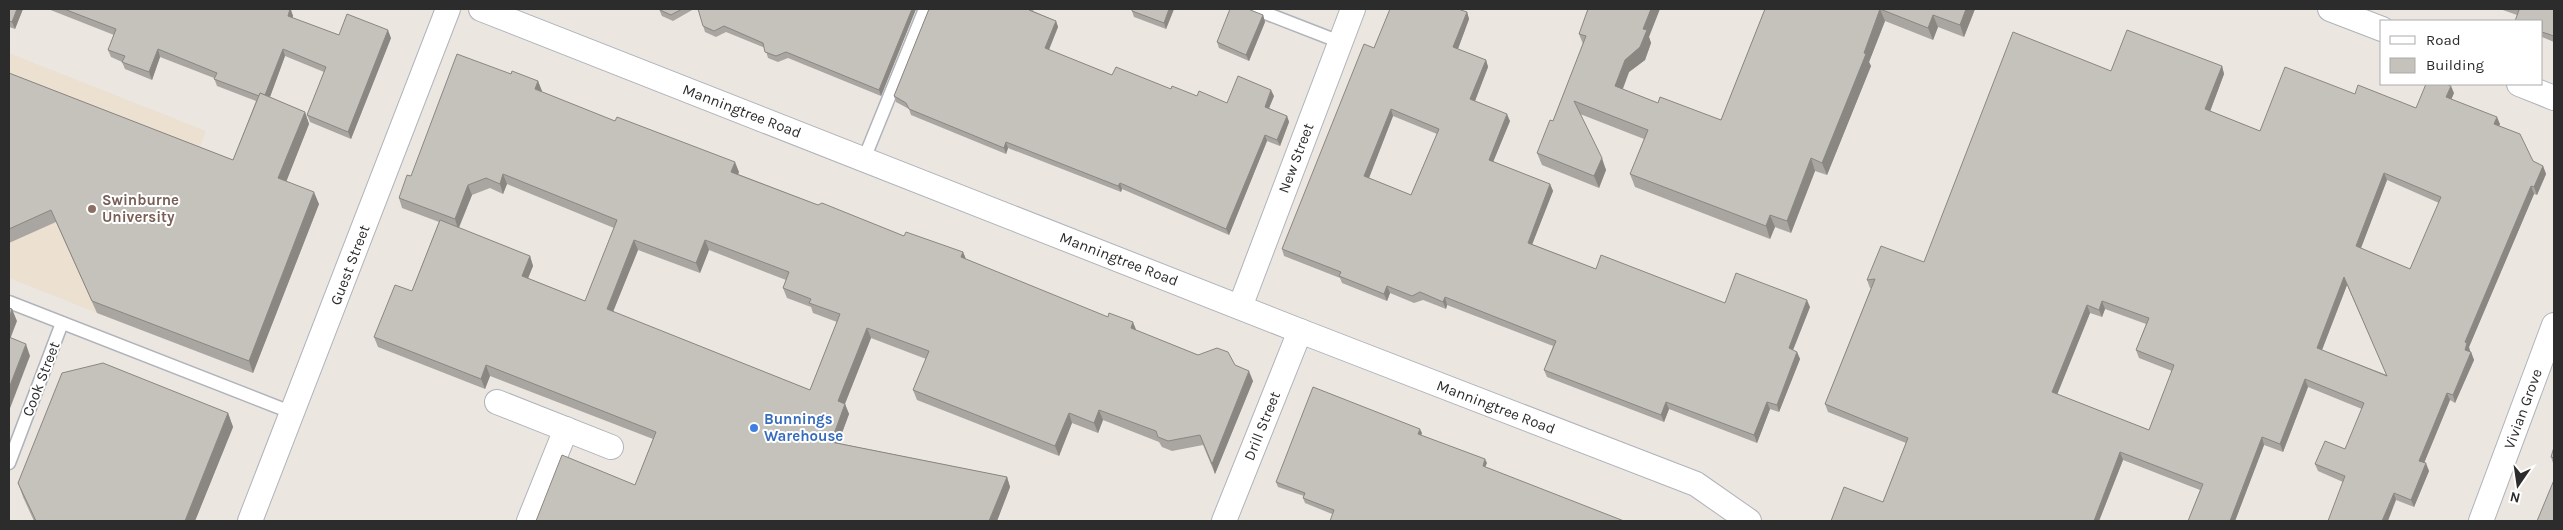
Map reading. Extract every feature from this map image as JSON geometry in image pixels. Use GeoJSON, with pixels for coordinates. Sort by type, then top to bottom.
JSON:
{"type":"FeatureCollection","features":[{"type":"Feature","properties":{"kind":"street","name":"Guest Street"},"geometry":{"type":"LineString","coordinates":[[250,521],[448,9]]}},
{"type":"Feature","properties":{"kind":"street","name":"Manningtree Road"},"geometry":{"type":"LineString","coordinates":[[481,9],[1300,331],[1696,484],[1749,521]]}},
{"type":"Feature","properties":{"kind":"street","name":"New Street"},"geometry":{"type":"LineString","coordinates":[[1240,307],[1353,9]]}},
{"type":"Feature","properties":{"kind":"street"},"geometry":{"type":"LineString","coordinates":[[2330,9],[2380,28]]}},
{"type":"Feature","properties":{"kind":"street"},"geometry":{"type":"LineString","coordinates":[[2522,85],[2554,98]]}},
{"type":"Feature","properties":{"kind":"street","name":"Vivian Grove"},"geometry":{"type":"LineString","coordinates":[[2482,521],[2554,325]]}},
{"type":"Feature","properties":{"kind":"street","name":"Drill Street"},"geometry":{"type":"LineString","coordinates":[[1224,521],[1300,331]]}},
{"type":"Feature","properties":{"kind":"street"},"geometry":{"type":"LineString","coordinates":[[497,402],[611,447]]}},
{"type":"Feature","properties":{"kind":"street"},"geometry":{"type":"LineString","coordinates":[[529,521],[566,429]]}},
{"type":"Feature","properties":{"kind":"lane"},"geometry":{"type":"LineString","coordinates":[[864,159],[925,9]]}},
{"type":"Feature","properties":{"kind":"lane"},"geometry":{"type":"LineString","coordinates":[[1255,9],[1340,42]]}},
{"type":"Feature","properties":{"kind":"lane"},"geometry":{"type":"LineString","coordinates":[[9,302],[293,413]]}},
{"type":"Feature","properties":{"kind":"lane","name":"Cook Street"},"geometry":{"type":"LineString","coordinates":[[9,463],[62,323]]}},
{"type":"Feature","properties":{"kind":"shaded area","name":"Swinburne University"},"geometry":{"type":"Polygon","coordinates":[[[9,53],[206,131],[130,326],[9,278],[9,53]]]}},
{"type":"Feature","properties":{"kind":"building"},"geometry":{"type":"Polygon","coordinates":[[[9,9],[17,9],[12,22],[9,21],[9,9]]]}},
{"type":"Feature","properties":{"kind":"building"},"geometry":{"type":"Polygon","coordinates":[[[64,9],[290,9],[288,16],[339,35],[347,14],[388,30],[348,132],[307,115],[326,67],[283,49],[265,95],[260,93],[259,96],[214,79],[217,73],[158,49],[149,72],[122,62],[125,56],[108,50],[116,29],[64,9]]]}},
{"type":"Feature","properties":{"kind":"building"},"geometry":{"type":"Polygon","coordinates":[[[660,9],[682,9],[671,15],[660,9]]]}},
{"type":"Feature","properties":{"kind":"building"},"geometry":{"type":"Polygon","coordinates":[[[698,9],[912,9],[879,90],[786,52],[776,56],[765,52],[763,43],[724,26],[714,31],[703,26],[698,9]]]}},
{"type":"Feature","properties":{"kind":"building"},"geometry":{"type":"Polygon","coordinates":[[[929,9],[1029,9],[1056,21],[1045,48],[1112,75],[1116,67],[1171,89],[1172,86],[1197,96],[1199,91],[1227,103],[1238,76],[1271,90],[1265,107],[1287,116],[1277,140],[1265,135],[1226,229],[1120,183],[1118,186],[1006,142],[1004,148],[909,109],[906,103],[894,96],[929,9]]]}},
{"type":"Feature","properties":{"kind":"building"},"geometry":{"type":"Polygon","coordinates":[[[1132,9],[1169,9],[1164,23],[1132,11],[1132,9]]]}},
{"type":"Feature","properties":{"kind":"building"},"geometry":{"type":"Polygon","coordinates":[[[1230,9],[1248,9],[1263,15],[1246,55],[1217,42],[1230,9]]]}},
{"type":"Feature","properties":{"kind":"building"},"geometry":{"type":"Polygon","coordinates":[[[1390,9],[1458,9],[1467,12],[1453,47],[1486,60],[1470,99],[1507,114],[1489,160],[1550,184],[1528,243],[1596,269],[1601,255],[1725,303],[1736,273],[1807,300],[1789,348],[1797,352],[1777,405],[1767,402],[1754,435],[1666,402],[1661,415],[1544,370],[1556,341],[1445,297],[1443,302],[1420,292],[1412,296],[1387,286],[1384,294],[1339,276],[1341,272],[1282,249],[1364,44],[1374,48],[1390,9]],[[1391,109],[1364,176],[1411,195],[1439,129],[1391,109]]]}},
{"type":"Feature","properties":{"kind":"building"},"geometry":{"type":"Polygon","coordinates":[[[1588,9],[1651,9],[1643,29],[1647,30],[1640,47],[1625,60],[1615,86],[1658,103],[1660,97],[1721,120],[1765,9],[1880,9],[1864,53],[1866,54],[1822,163],[1811,158],[1787,221],[1770,215],[1766,226],[1630,174],[1648,130],[1574,101],[1602,158],[1594,176],[1537,153],[1550,120],[1553,121],[1586,36],[1579,34],[1588,9]]]}},
{"type":"Feature","properties":{"kind":"building"},"geometry":{"type":"Polygon","coordinates":[[[1880,9],[1966,9],[1960,25],[1933,15],[1928,28],[1880,9]]]}},
{"type":"Feature","properties":{"kind":"building"},"geometry":{"type":"Polygon","coordinates":[[[2515,9],[2554,9],[2554,36],[2543,32],[2543,20],[2515,20],[2519,10],[2515,9]]]}},
{"type":"Feature","properties":{"kind":"building"},"geometry":{"type":"Polygon","coordinates":[[[2127,30],[2222,66],[2205,109],[2260,131],[2285,67],[2355,94],[2358,85],[2416,108],[2426,85],[2448,85],[2451,86],[2446,97],[2497,117],[2494,124],[2520,134],[2533,161],[2543,166],[2534,187],[2531,186],[2465,342],[2467,343],[2465,350],[2471,352],[2453,395],[2447,393],[2419,461],[2426,463],[2411,500],[2394,493],[2382,521],[2328,521],[2345,476],[2315,464],[2325,441],[2345,449],[2364,403],[2305,379],[2280,444],[2262,437],[2230,521],[2188,521],[2203,484],[2120,452],[2094,521],[1831,521],[1844,487],[1883,502],[1908,438],[1825,404],[1875,279],[1867,280],[1881,246],[1924,262],[2013,32],[2111,71],[2127,30]],[[2384,173],[2356,246],[2410,269],[2441,197],[2384,173]],[[2344,277],[2317,348],[2387,376],[2344,277]],[[2102,301],[2099,310],[2087,305],[2052,392],[2149,430],[2174,365],[2136,350],[2149,318],[2102,301]]]}},
{"type":"Feature","properties":{"kind":"building"},"geometry":{"type":"Polygon","coordinates":[[[457,54],[511,74],[512,71],[538,81],[535,89],[615,121],[617,117],[735,162],[731,172],[818,205],[822,203],[904,236],[906,232],[963,252],[961,257],[1108,317],[1109,313],[1133,322],[1131,328],[1198,355],[1217,348],[1228,352],[1235,365],[1249,371],[1212,464],[1200,435],[1168,441],[1158,437],[1156,431],[1099,410],[1094,423],[1069,413],[1055,446],[913,390],[929,351],[867,328],[838,401],[845,404],[831,442],[1007,477],[989,521],[536,521],[562,455],[635,485],[656,432],[486,365],[481,379],[374,337],[395,285],[412,291],[440,220],[530,256],[522,276],[585,301],[617,220],[503,174],[500,184],[486,178],[468,185],[455,219],[399,198],[407,175],[411,176],[457,54]],[[634,240],[607,309],[810,390],[840,314],[809,303],[811,299],[783,288],[789,272],[705,240],[696,263],[634,240]]]}},
{"type":"Feature","properties":{"kind":"building"},"geometry":{"type":"Polygon","coordinates":[[[9,73],[233,160],[260,93],[305,112],[278,178],[314,192],[249,361],[92,301],[51,210],[9,229],[9,73]]]}},
{"type":"Feature","properties":{"kind":"building"},"geometry":{"type":"Polygon","coordinates":[[[9,308],[12,309],[9,319],[9,308]]]}},
{"type":"Feature","properties":{"kind":"building"},"geometry":{"type":"Polygon","coordinates":[[[9,337],[26,344],[9,388],[9,337]]]}},
{"type":"Feature","properties":{"kind":"building"},"geometry":{"type":"Polygon","coordinates":[[[103,363],[228,413],[185,521],[36,521],[18,483],[62,373],[103,363]]]}},
{"type":"Feature","properties":{"kind":"building"},"geometry":{"type":"Polygon","coordinates":[[[1313,387],[1420,429],[1418,434],[1485,459],[1483,466],[1624,521],[1330,521],[1334,510],[1303,498],[1305,493],[1276,482],[1313,387]]]}},
{"type":"Feature","properties":{"kind":"building"},"geometry":{"type":"Polygon","coordinates":[[[2554,447],[2554,458],[2551,457],[2554,447]]]}},
{"type":"Feature","properties":{"kind":"building"},"geometry":{"type":"Polygon","coordinates":[[[2554,480],[2554,521],[2537,521],[2554,480]]]}},
{"type":"Feature","properties":{"kind":"place","name":"Swinburne University"},"geometry":{"type":"Point","coordinates":[92,209]}},
{"type":"Feature","properties":{"kind":"place","name":"Bunnings Warehouse"},"geometry":{"type":"Point","coordinates":[754,428]}}]}
